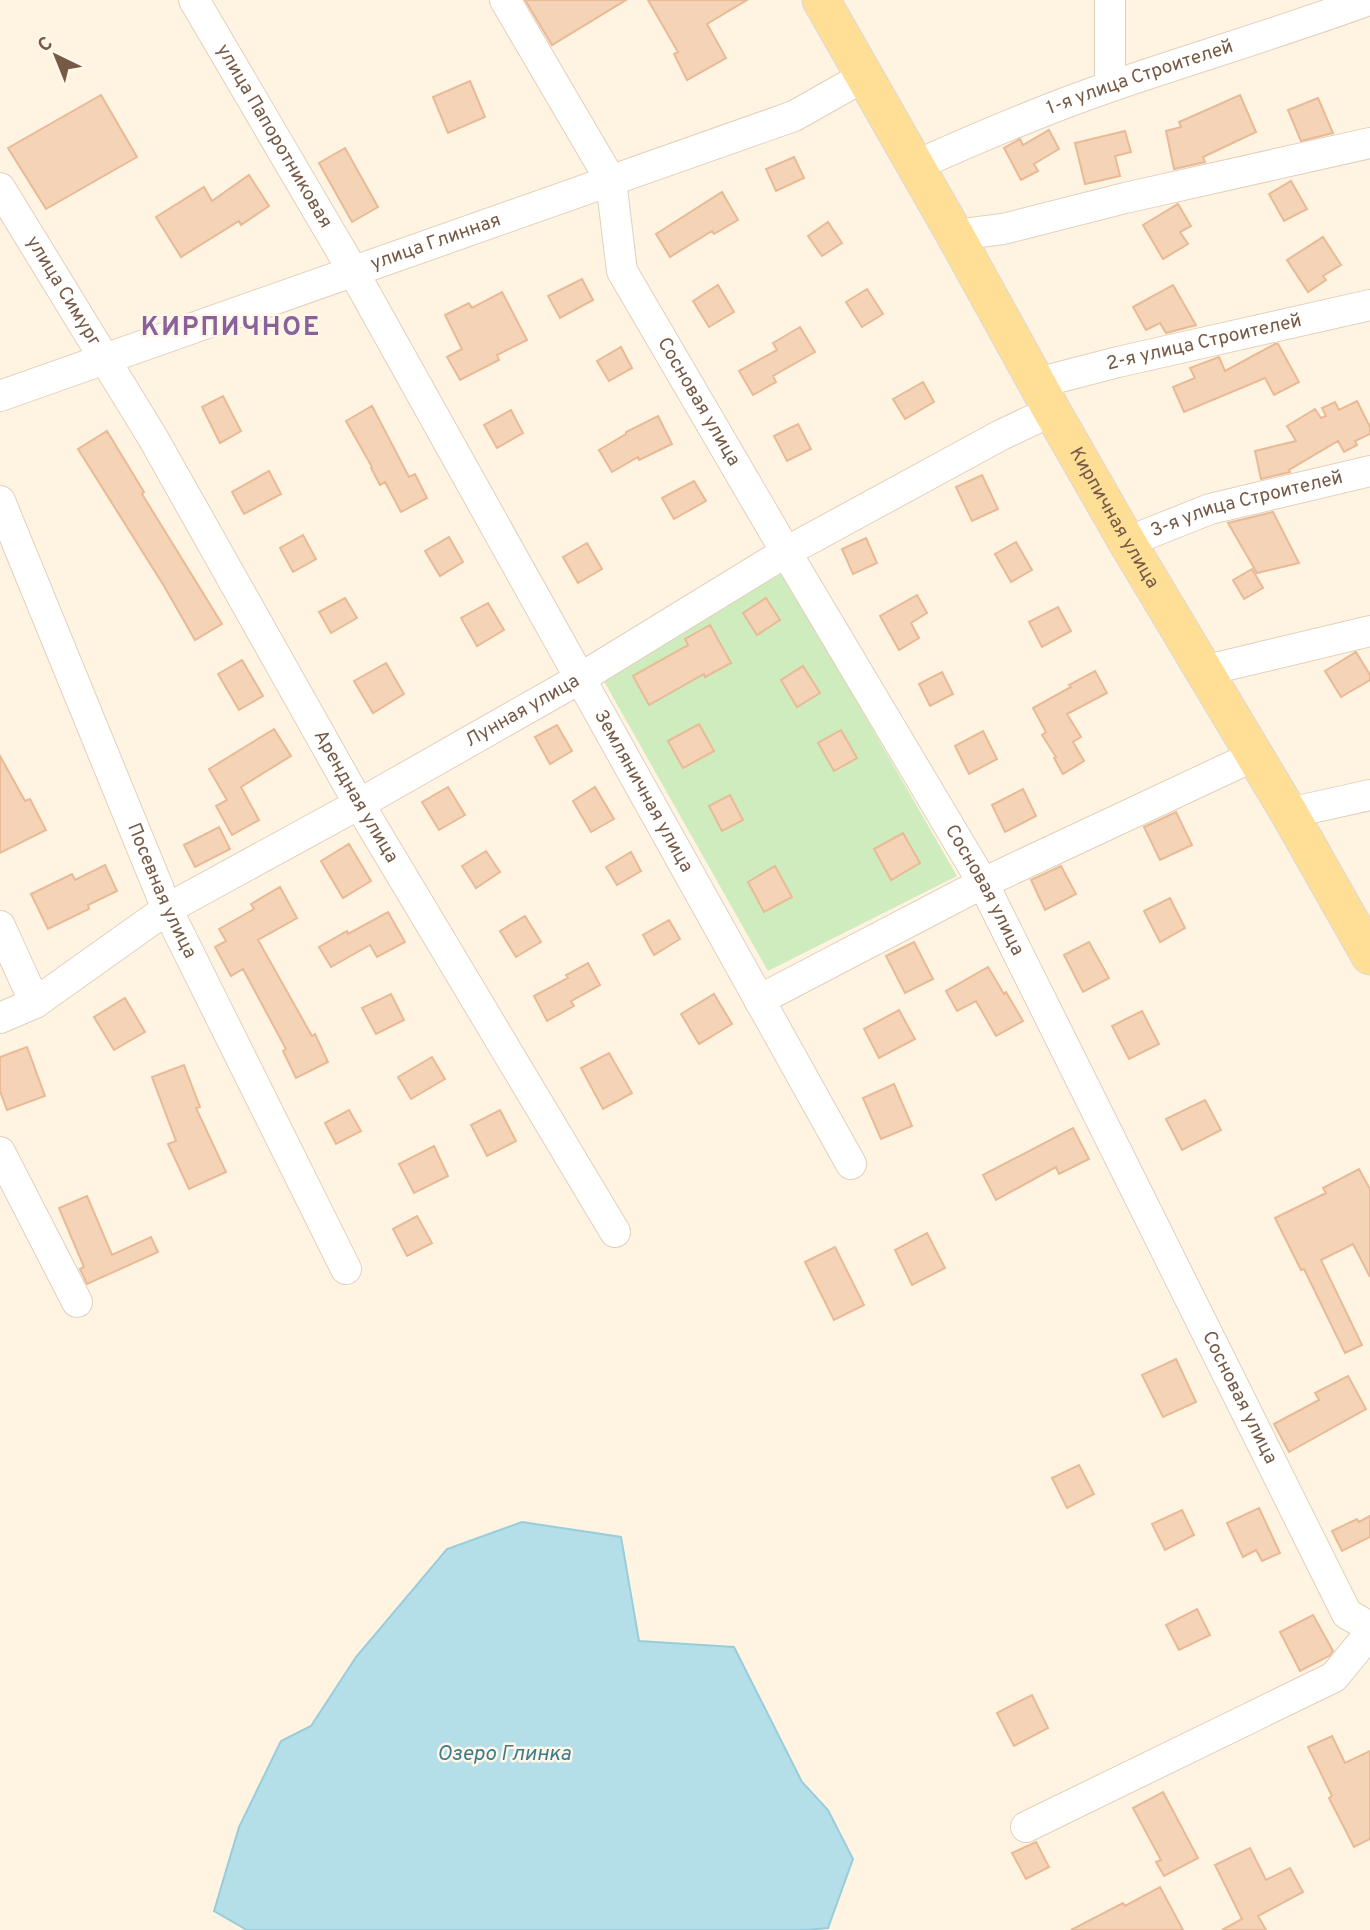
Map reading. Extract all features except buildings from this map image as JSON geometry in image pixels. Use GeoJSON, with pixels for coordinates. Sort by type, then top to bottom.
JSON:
{"type":"FeatureCollection","features":[{"type":"Feature","properties":{"kind":"main road","name":"Кирпичная улица"},"geometry":{"type":"LineString","coordinates":[[821,0],[1127,542],[1289,813],[1370,957]]}},
{"type":"Feature","properties":{"kind":"street","name":"улица Папоротниковая"},"geometry":{"type":"LineString","coordinates":[[194,0],[354,271]]}},
{"type":"Feature","properties":{"kind":"street"},"geometry":{"type":"LineString","coordinates":[[505,0],[611,181]]}},
{"type":"Feature","properties":{"kind":"street"},"geometry":{"type":"LineString","coordinates":[[1110,0],[1110,86]]}},
{"type":"Feature","properties":{"kind":"street","name":"1-я улица Строителей"},"geometry":{"type":"LineString","coordinates":[[915,166],[992,131],[1110,86],[1369,0]]}},
{"type":"Feature","properties":{"kind":"street","name":"улица Глинная"},"geometry":{"type":"LineString","coordinates":[[0,396],[794,116],[865,76]]}},
{"type":"Feature","properties":{"kind":"street"},"geometry":{"type":"LineString","coordinates":[[955,235],[1003,229],[1125,198],[1370,143]]}},
{"type":"Feature","properties":{"kind":"street","name":"Сосновая улица"},"geometry":{"type":"LineString","coordinates":[[611,181],[622,271],[984,883],[1362,1625]]}},
{"type":"Feature","properties":{"kind":"street","name":"улица Симург"},"geometry":{"type":"LineString","coordinates":[[0,188],[103,359]]}},
{"type":"Feature","properties":{"kind":"street","name":"Земляничная улица"},"geometry":{"type":"LineString","coordinates":[[354,271],[851,1164]]}},
{"type":"Feature","properties":{"kind":"street","name":"2-я улица Строителей"},"geometry":{"type":"LineString","coordinates":[[1044,397],[1118,362],[1370,305]]}},
{"type":"Feature","properties":{"kind":"street","name":"Арендная улица"},"geometry":{"type":"LineString","coordinates":[[103,359],[153,438],[359,804],[615,1232]]}},
{"type":"Feature","properties":{"kind":"street","name":"Лунная улица"},"geometry":{"type":"LineString","coordinates":[[0,1018],[35,1003],[167,909],[359,804],[579,678],[786,552],[1001,435],[1044,397]]}},
{"type":"Feature","properties":{"kind":"street","name":"3-я улица Строителей"},"geometry":{"type":"LineString","coordinates":[[1127,542],[1210,509],[1370,471]]}},
{"type":"Feature","properties":{"kind":"street","name":"Посевная улица"},"geometry":{"type":"LineString","coordinates":[[0,501],[167,909],[346,1269]]}},
{"type":"Feature","properties":{"kind":"street"},"geometry":{"type":"LineString","coordinates":[[1203,671],[1370,631]]}},
{"type":"Feature","properties":{"kind":"street"},"geometry":{"type":"LineString","coordinates":[[759,1000],[984,883],[1254,756]]}},
{"type":"Feature","properties":{"kind":"street"},"geometry":{"type":"LineString","coordinates":[[1289,813],[1370,796]]}},
{"type":"Feature","properties":{"kind":"street"},"geometry":{"type":"LineString","coordinates":[[0,926],[35,1003]]}},
{"type":"Feature","properties":{"kind":"street"},"geometry":{"type":"LineString","coordinates":[[0,1152],[78,1302]]}},
{"type":"Feature","properties":{"kind":"street"},"geometry":{"type":"LineString","coordinates":[[1026,1827],[1334,1678],[1362,1625]]}},
{"type":"Feature","properties":{"kind":"green space"},"geometry":{"type":"Polygon","coordinates":[[[783,573],[957,876],[768,971],[601,676],[783,573]]]}},
{"type":"Feature","properties":{"kind":"water","name":"Озеро Глинка"},"geometry":{"type":"Polygon","coordinates":[[[522,1522],[621,1537],[639,1641],[734,1647],[802,1782],[828,1810],[853,1859],[828,1928],[247,1930],[214,1911],[239,1827],[281,1741],[311,1726],[356,1657],[447,1549],[522,1522]]]}},
{"type":"Feature","properties":{"kind":"district","name":"КИРПИЧНОЕ"},"geometry":{"type":"Point","coordinates":[231,328]}}]}
